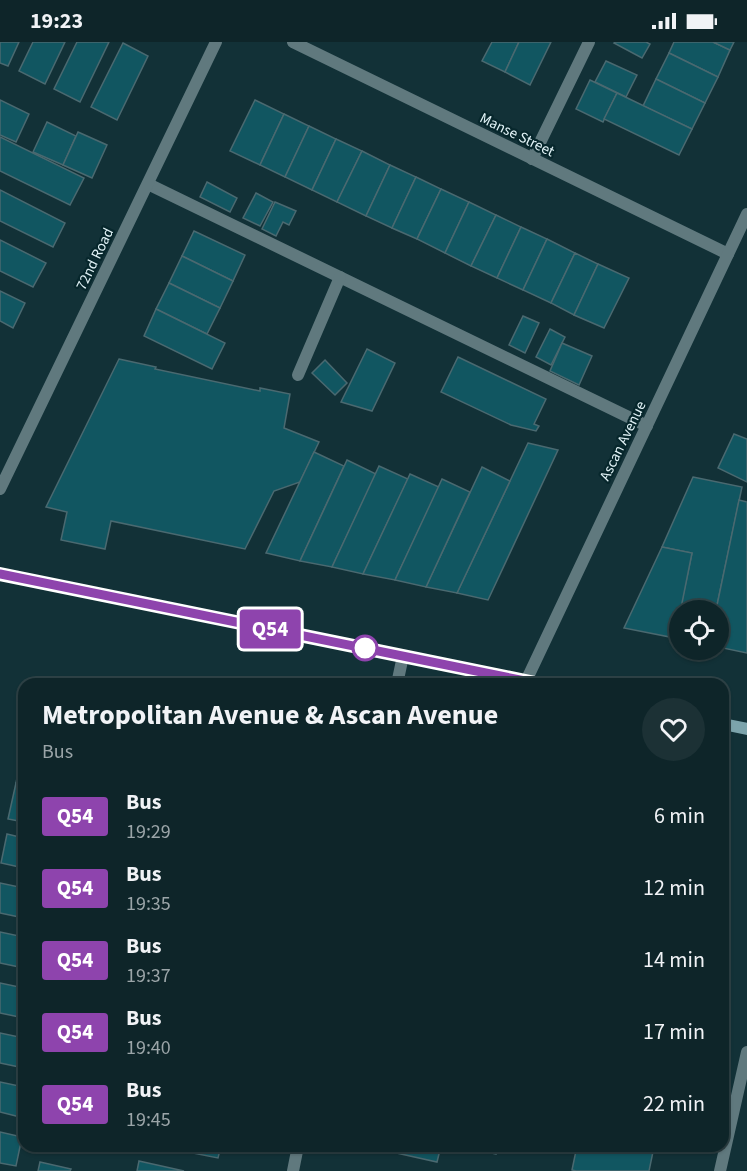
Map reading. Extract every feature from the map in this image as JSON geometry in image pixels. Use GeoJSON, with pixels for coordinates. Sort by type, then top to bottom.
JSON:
{"type":"FeatureCollection","features":[{"type":"Feature","properties":{"kind":"main road"},"geometry":{"type":"LineString","coordinates":[[0,574],[511,678]]}},
{"type":"Feature","properties":{"kind":"main road"},"geometry":{"type":"LineString","coordinates":[[729,725],[747,729]]}},
{"type":"Feature","properties":{"kind":"street","name":"72nd Road"},"geometry":{"type":"LineString","coordinates":[[0,489],[216,42]]}},
{"type":"Feature","properties":{"kind":"street","name":"Manse Street"},"geometry":{"type":"LineString","coordinates":[[292,42],[728,254]]}},
{"type":"Feature","properties":{"kind":"street"},"geometry":{"type":"LineString","coordinates":[[532,159],[589,42]]}},
{"type":"Feature","properties":{"kind":"street"},"geometry":{"type":"LineString","coordinates":[[148,184],[647,426]]}},
{"type":"Feature","properties":{"kind":"street","name":"Ascan Avenue"},"geometry":{"type":"LineString","coordinates":[[527,678],[747,214]]}},
{"type":"Feature","properties":{"kind":"street"},"geometry":{"type":"LineString","coordinates":[[298,375],[340,277]]}},
{"type":"Feature","properties":{"kind":"street"},"geometry":{"type":"LineString","coordinates":[[398,678],[403,656]]}},
{"type":"Feature","properties":{"kind":"street"},"geometry":{"type":"LineString","coordinates":[[729,1131],[747,1052]]}},
{"type":"Feature","properties":{"kind":"street"},"geometry":{"type":"LineString","coordinates":[[293,1171],[297,1152]]}},
{"type":"Feature","properties":{"kind":"street"},"geometry":{"type":"LineString","coordinates":[[720,1171],[724,1152]]}},
{"type":"Feature","properties":{"kind":"building"},"geometry":{"type":"Polygon","coordinates":[[[0,42],[19,42],[8,66],[0,63],[0,42]]]}},
{"type":"Feature","properties":{"kind":"building"},"geometry":{"type":"Polygon","coordinates":[[[33,42],[65,42],[45,84],[19,71],[33,42]]]}},
{"type":"Feature","properties":{"kind":"building"},"geometry":{"type":"Polygon","coordinates":[[[77,42],[109,42],[80,102],[54,89],[77,42]]]}},
{"type":"Feature","properties":{"kind":"building"},"geometry":{"type":"Polygon","coordinates":[[[492,42],[519,42],[505,72],[482,61],[492,42]]]}},
{"type":"Feature","properties":{"kind":"building"},"geometry":{"type":"Polygon","coordinates":[[[519,42],[551,42],[530,85],[505,72],[519,42]]]}},
{"type":"Feature","properties":{"kind":"building"},"geometry":{"type":"Polygon","coordinates":[[[615,42],[646,42],[650,44],[642,58],[615,42]]]}},
{"type":"Feature","properties":{"kind":"building"},"geometry":{"type":"Polygon","coordinates":[[[674,42],[713,42],[730,50],[718,77],[669,53],[674,42]]]}},
{"type":"Feature","properties":{"kind":"building"},"geometry":{"type":"Polygon","coordinates":[[[713,42],[734,42],[730,50],[713,42]]]}},
{"type":"Feature","properties":{"kind":"building"},"geometry":{"type":"Polygon","coordinates":[[[123,43],[148,56],[117,120],[91,107],[123,43]]]}},
{"type":"Feature","properties":{"kind":"building"},"geometry":{"type":"Polygon","coordinates":[[[669,53],[718,77],[705,103],[656,79],[669,53]]]}},
{"type":"Feature","properties":{"kind":"building"},"geometry":{"type":"Polygon","coordinates":[[[606,61],[637,75],[626,97],[595,82],[606,61]]]}},
{"type":"Feature","properties":{"kind":"building"},"geometry":{"type":"Polygon","coordinates":[[[656,79],[705,103],[692,129],[643,106],[656,79]]]}},
{"type":"Feature","properties":{"kind":"building"},"geometry":{"type":"Polygon","coordinates":[[[590,80],[617,93],[603,122],[576,109],[590,80]]]}},
{"type":"Feature","properties":{"kind":"building"},"geometry":{"type":"Polygon","coordinates":[[[617,93],[692,129],[679,155],[604,119],[617,93]]]}},
{"type":"Feature","properties":{"kind":"building"},"geometry":{"type":"Polygon","coordinates":[[[0,100],[29,114],[16,142],[0,135],[0,100]]]}},
{"type":"Feature","properties":{"kind":"building"},"geometry":{"type":"Polygon","coordinates":[[[255,100],[284,114],[260,165],[230,151],[255,100]]]}},
{"type":"Feature","properties":{"kind":"building"},"geometry":{"type":"Polygon","coordinates":[[[284,114],[309,126],[285,177],[260,165],[284,114]]]}},
{"type":"Feature","properties":{"kind":"building"},"geometry":{"type":"Polygon","coordinates":[[[47,122],[76,136],[63,165],[33,152],[47,122]]]}},
{"type":"Feature","properties":{"kind":"building"},"geometry":{"type":"Polygon","coordinates":[[[309,126],[336,139],[312,190],[285,177],[309,126]]]}},
{"type":"Feature","properties":{"kind":"building"},"geometry":{"type":"Polygon","coordinates":[[[78,132],[107,145],[92,178],[63,165],[78,132]]]}},
{"type":"Feature","properties":{"kind":"building"},"geometry":{"type":"Polygon","coordinates":[[[0,137],[84,178],[70,205],[0,171],[0,137]]]}},
{"type":"Feature","properties":{"kind":"building"},"geometry":{"type":"Polygon","coordinates":[[[336,139],[362,151],[337,202],[312,190],[336,139]]]}},
{"type":"Feature","properties":{"kind":"building"},"geometry":{"type":"Polygon","coordinates":[[[362,151],[390,165],[366,216],[337,202],[362,151]]]}},
{"type":"Feature","properties":{"kind":"building"},"geometry":{"type":"Polygon","coordinates":[[[390,165],[416,177],[392,228],[366,216],[390,165]]]}},
{"type":"Feature","properties":{"kind":"building"},"geometry":{"type":"Polygon","coordinates":[[[416,177],[441,189],[417,239],[392,228],[416,177]]]}},
{"type":"Feature","properties":{"kind":"building"},"geometry":{"type":"Polygon","coordinates":[[[207,182],[237,198],[230,212],[200,197],[207,182]]]}},
{"type":"Feature","properties":{"kind":"building"},"geometry":{"type":"Polygon","coordinates":[[[441,189],[469,202],[445,253],[417,239],[441,189]]]}},
{"type":"Feature","properties":{"kind":"building"},"geometry":{"type":"Polygon","coordinates":[[[0,190],[65,223],[53,247],[0,221],[0,190]]]}},
{"type":"Feature","properties":{"kind":"building"},"geometry":{"type":"Polygon","coordinates":[[[256,193],[273,202],[260,226],[243,218],[256,193]]]}},
{"type":"Feature","properties":{"kind":"building"},"geometry":{"type":"Polygon","coordinates":[[[275,202],[296,211],[289,225],[283,222],[276,236],[262,229],[275,202]]]}},
{"type":"Feature","properties":{"kind":"building"},"geometry":{"type":"Polygon","coordinates":[[[469,202],[496,215],[471,266],[445,253],[469,202]]]}},
{"type":"Feature","properties":{"kind":"building"},"geometry":{"type":"Polygon","coordinates":[[[496,215],[521,227],[497,278],[471,266],[496,215]]]}},
{"type":"Feature","properties":{"kind":"building"},"geometry":{"type":"Polygon","coordinates":[[[521,227],[547,239],[523,290],[497,278],[521,227]]]}},
{"type":"Feature","properties":{"kind":"building"},"geometry":{"type":"Polygon","coordinates":[[[194,231],[245,255],[233,281],[182,256],[194,231]]]}},
{"type":"Feature","properties":{"kind":"building"},"geometry":{"type":"Polygon","coordinates":[[[547,239],[575,253],[551,303],[523,290],[547,239]]]}},
{"type":"Feature","properties":{"kind":"building"},"geometry":{"type":"Polygon","coordinates":[[[0,240],[46,263],[33,287],[0,271],[0,240]]]}},
{"type":"Feature","properties":{"kind":"building"},"geometry":{"type":"Polygon","coordinates":[[[575,253],[598,264],[574,315],[551,303],[575,253]]]}},
{"type":"Feature","properties":{"kind":"building"},"geometry":{"type":"Polygon","coordinates":[[[182,256],[233,281],[220,308],[169,283],[182,256]]]}},
{"type":"Feature","properties":{"kind":"building"},"geometry":{"type":"Polygon","coordinates":[[[598,264],[629,278],[604,328],[574,315],[598,264]]]}},
{"type":"Feature","properties":{"kind":"building"},"geometry":{"type":"Polygon","coordinates":[[[169,283],[220,308],[207,334],[156,309],[169,283]]]}},
{"type":"Feature","properties":{"kind":"building"},"geometry":{"type":"Polygon","coordinates":[[[0,291],[25,303],[13,328],[0,321],[0,291]]]}},
{"type":"Feature","properties":{"kind":"building"},"geometry":{"type":"Polygon","coordinates":[[[156,309],[225,343],[212,369],[144,336],[156,309]]]}},
{"type":"Feature","properties":{"kind":"building"},"geometry":{"type":"Polygon","coordinates":[[[523,316],[539,323],[525,353],[509,345],[523,316]]]}},
{"type":"Feature","properties":{"kind":"building"},"geometry":{"type":"Polygon","coordinates":[[[550,329],[565,337],[551,365],[536,357],[550,329]]]}},
{"type":"Feature","properties":{"kind":"building"},"geometry":{"type":"Polygon","coordinates":[[[562,343],[592,356],[579,385],[550,371],[562,343]]]}},
{"type":"Feature","properties":{"kind":"building"},"geometry":{"type":"Polygon","coordinates":[[[367,349],[395,363],[372,411],[341,402],[367,349]]]}},
{"type":"Feature","properties":{"kind":"building"},"geometry":{"type":"Polygon","coordinates":[[[458,357],[546,399],[534,424],[539,426],[536,431],[511,425],[441,392],[458,357]]]}},
{"type":"Feature","properties":{"kind":"building"},"geometry":{"type":"Polygon","coordinates":[[[119,359],[260,391],[260,388],[290,394],[284,428],[319,442],[300,482],[274,491],[245,549],[111,521],[105,549],[61,540],[67,512],[46,507],[119,359]]]}},
{"type":"Feature","properties":{"kind":"building"},"geometry":{"type":"Polygon","coordinates":[[[325,360],[347,383],[335,395],[312,373],[325,360]]]}},
{"type":"Feature","properties":{"kind":"building"},"geometry":{"type":"Polygon","coordinates":[[[734,434],[747,439],[747,482],[718,468],[734,434]]]}},
{"type":"Feature","properties":{"kind":"building"},"geometry":{"type":"Polygon","coordinates":[[[528,443],[558,450],[488,600],[457,593],[528,443]]]}},
{"type":"Feature","properties":{"kind":"building"},"geometry":{"type":"Polygon","coordinates":[[[314,452],[344,466],[300,561],[266,553],[314,452]]]}},
{"type":"Feature","properties":{"kind":"building"},"geometry":{"type":"Polygon","coordinates":[[[347,460],[376,474],[332,567],[300,561],[347,460]]]}},
{"type":"Feature","properties":{"kind":"building"},"geometry":{"type":"Polygon","coordinates":[[[379,466],[408,479],[363,574],[332,567],[379,466]]]}},
{"type":"Feature","properties":{"kind":"building"},"geometry":{"type":"Polygon","coordinates":[[[482,467],[510,481],[457,593],[426,587],[482,467]]]}},
{"type":"Feature","properties":{"kind":"building"},"geometry":{"type":"Polygon","coordinates":[[[410,474],[439,487],[395,580],[363,574],[410,474]]]}},
{"type":"Feature","properties":{"kind":"building"},"geometry":{"type":"Polygon","coordinates":[[[693,477],[742,487],[718,600],[682,600],[692,553],[662,547],[693,477]]]}},
{"type":"Feature","properties":{"kind":"building"},"geometry":{"type":"Polygon","coordinates":[[[442,479],[470,492],[426,587],[395,580],[442,479]]]}},
{"type":"Feature","properties":{"kind":"building"},"geometry":{"type":"Polygon","coordinates":[[[739,500],[747,502],[747,653],[729,649],[729,600],[718,600],[739,500]]]}},
{"type":"Feature","properties":{"kind":"building"},"geometry":{"type":"Polygon","coordinates":[[[662,547],[692,553],[683,600],[669,600],[669,637],[624,628],[662,547]]]}},
{"type":"Feature","properties":{"kind":"building"},"geometry":{"type":"Polygon","coordinates":[[[16,783],[18,784],[18,821],[8,819],[16,783]]]}},
{"type":"Feature","properties":{"kind":"building"},"geometry":{"type":"Polygon","coordinates":[[[7,834],[18,837],[18,867],[1,863],[7,834]]]}},
{"type":"Feature","properties":{"kind":"building"},"geometry":{"type":"Polygon","coordinates":[[[0,883],[18,887],[18,917],[0,913],[0,883]]]}},
{"type":"Feature","properties":{"kind":"building"},"geometry":{"type":"Polygon","coordinates":[[[0,932],[18,936],[18,967],[0,963],[0,932]]]}},
{"type":"Feature","properties":{"kind":"building"},"geometry":{"type":"Polygon","coordinates":[[[0,983],[18,987],[18,1017],[0,1013],[0,983]]]}},
{"type":"Feature","properties":{"kind":"building"},"geometry":{"type":"Polygon","coordinates":[[[0,1033],[18,1037],[18,1067],[0,1063],[0,1033]]]}},
{"type":"Feature","properties":{"kind":"building"},"geometry":{"type":"Polygon","coordinates":[[[0,1082],[18,1086],[18,1116],[0,1112],[0,1082]]]}},
{"type":"Feature","properties":{"kind":"building"},"geometry":{"type":"Polygon","coordinates":[[[0,1132],[18,1136],[19,1152],[16,1166],[0,1163],[0,1132]]]}},
{"type":"Feature","properties":{"kind":"building"},"geometry":{"type":"Polygon","coordinates":[[[188,1152],[220,1152],[218,1158],[188,1152]]]}},
{"type":"Feature","properties":{"kind":"building"},"geometry":{"type":"Polygon","coordinates":[[[392,1152],[440,1152],[437,1162],[392,1152]]]}},
{"type":"Feature","properties":{"kind":"building"},"geometry":{"type":"Polygon","coordinates":[[[576,1152],[653,1152],[649,1171],[572,1170],[576,1152]]]}},
{"type":"Feature","properties":{"kind":"building"},"geometry":{"type":"Polygon","coordinates":[[[139,1161],[184,1171],[137,1171],[139,1161]]]}},
{"type":"Feature","properties":{"kind":"building"},"geometry":{"type":"Polygon","coordinates":[[[40,1162],[71,1169],[70,1171],[38,1171],[40,1162]]]}},
{"type":"Feature","properties":{"kind":"bus line","name":"Q54"},"geometry":{"type":"LineString","coordinates":[[0,574],[511,678]]}}]}
